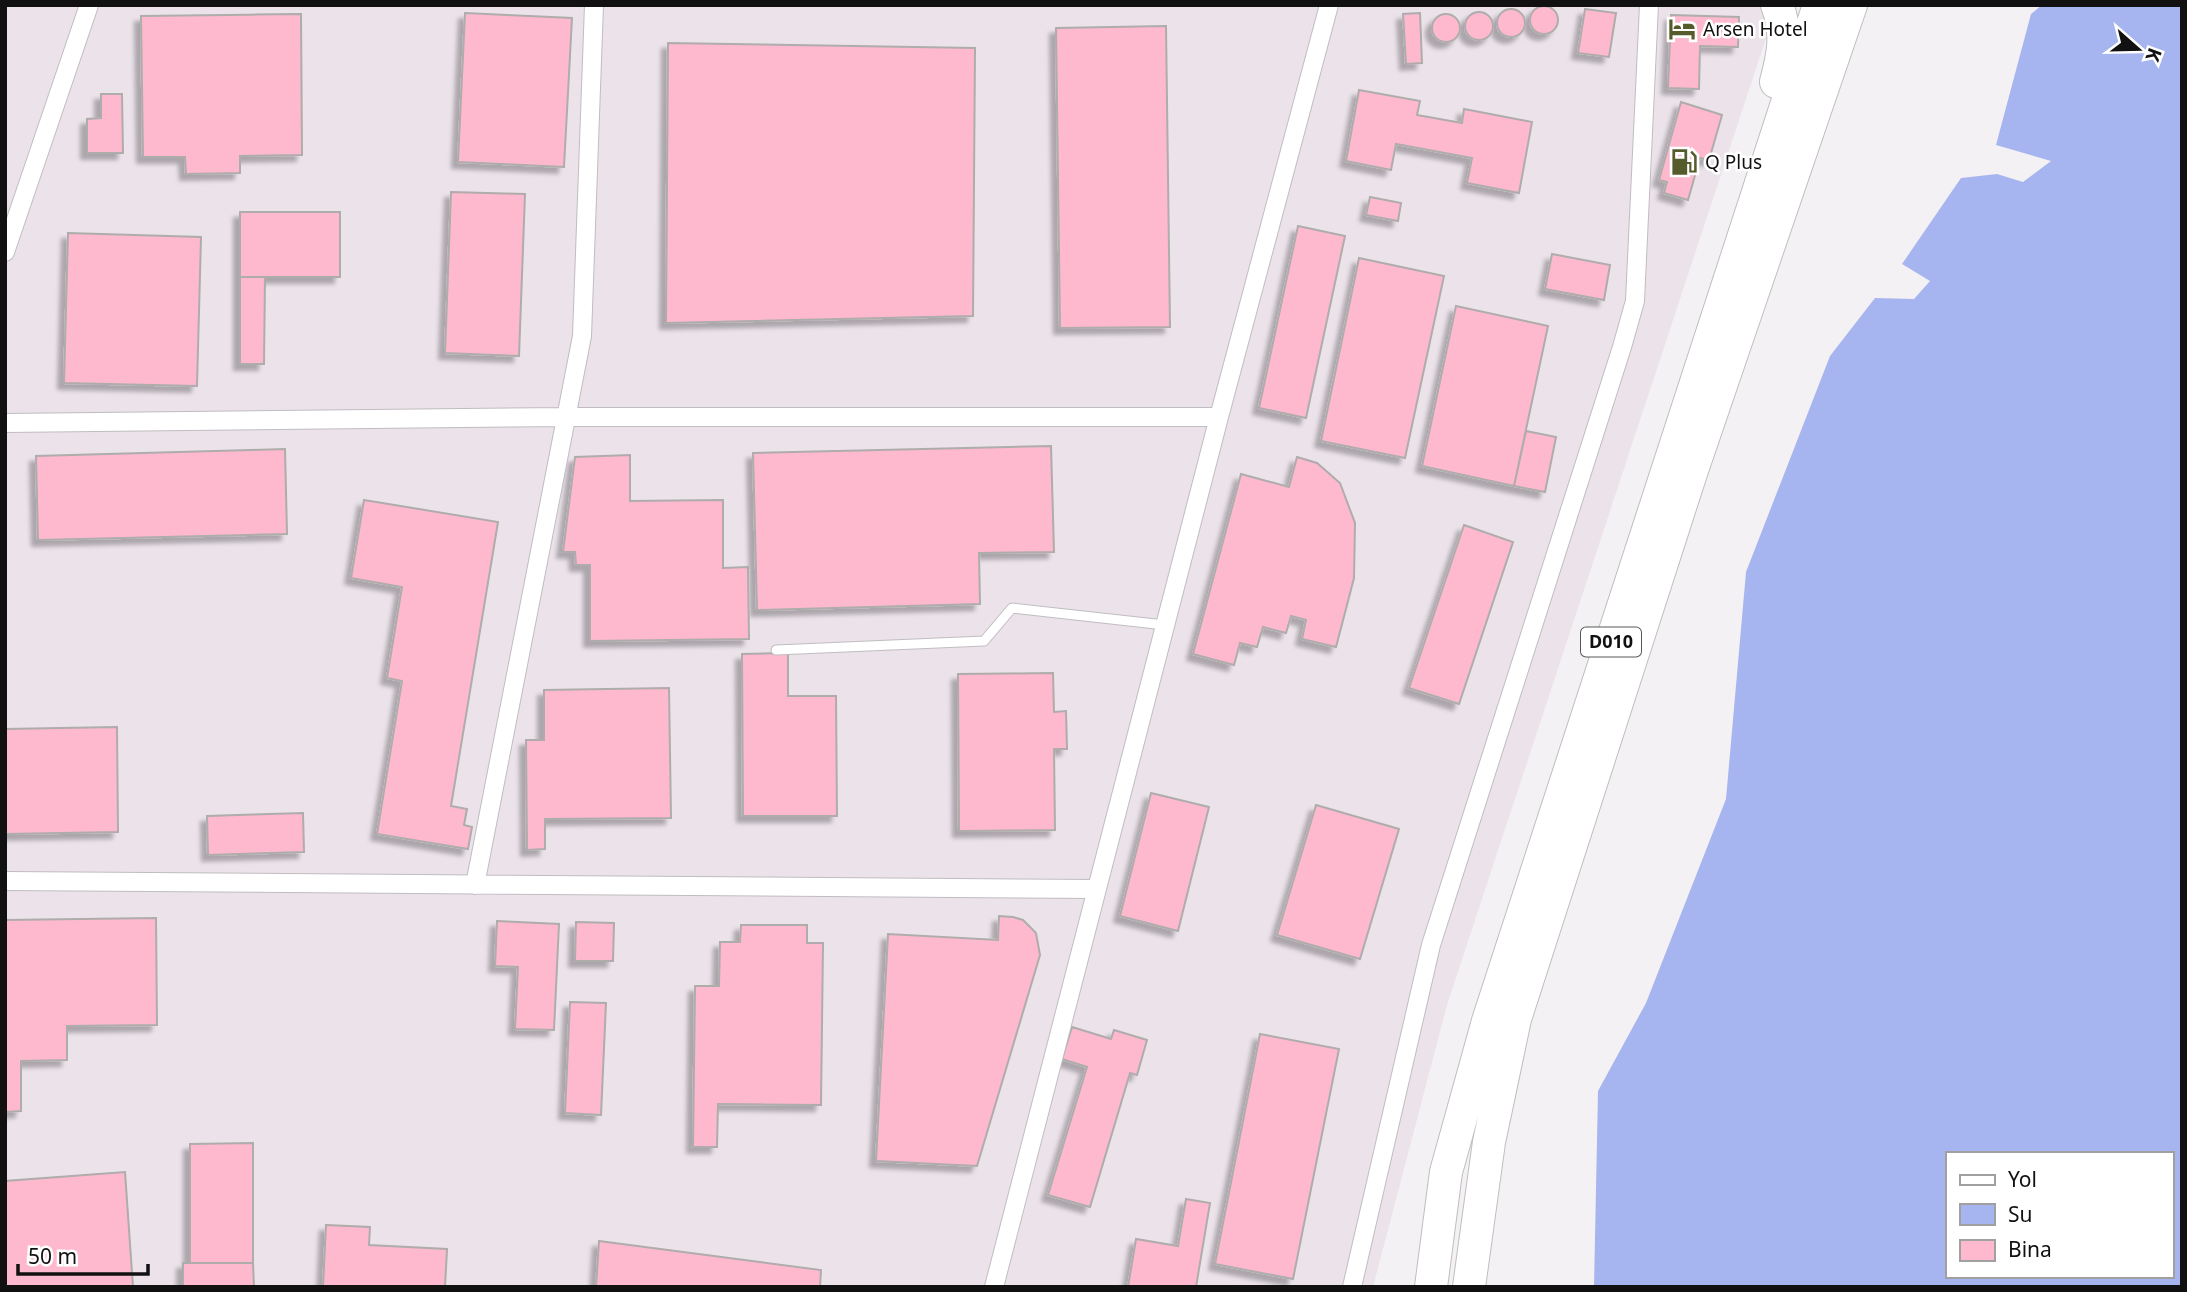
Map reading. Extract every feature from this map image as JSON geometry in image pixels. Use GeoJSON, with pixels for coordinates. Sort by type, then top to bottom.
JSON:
{"type":"FeatureCollection","features":[{"type":"Feature","properties":{"kind":"highway"},"geometry":{"type":"LineString","coordinates":[[1710,337],[1733,211],[1769,106],[1784,52],[1783,19],[1777,5]]}},
{"type":"Feature","properties":{"kind":"highway","name":"D010"},"geometry":{"type":"LineString","coordinates":[[1431,1287],[1446,1172],[1488,1021],[1819,5]]}},
{"type":"Feature","properties":{"kind":"highway","name":"D010"},"geometry":{"type":"LineString","coordinates":[[1469,1287],[1489,1142],[1515,1019],[1691,473],[1851,5]]}},
{"type":"Feature","properties":{"kind":"street"},"geometry":{"type":"LineString","coordinates":[[5,252],[89,5]]}},
{"type":"Feature","properties":{"kind":"street"},"geometry":{"type":"LineString","coordinates":[[475,885],[582,336],[594,5]]}},
{"type":"Feature","properties":{"kind":"street"},"geometry":{"type":"LineString","coordinates":[[994,1287],[1219,417],[1329,5]]}},
{"type":"Feature","properties":{"kind":"street"},"geometry":{"type":"LineString","coordinates":[[1352,1287],[1431,945],[1635,301],[1649,5]]}},
{"type":"Feature","properties":{"kind":"street"},"geometry":{"type":"LineString","coordinates":[[5,423],[565,418],[1219,417]]}},
{"type":"Feature","properties":{"kind":"street"},"geometry":{"type":"LineString","coordinates":[[5,881],[1097,889]]}},
{"type":"Feature","properties":{"kind":"lane"},"geometry":{"type":"LineString","coordinates":[[776,650],[984,641],[1012,608],[1165,625]]}},
{"type":"Feature","properties":{"kind":"shaded area"},"geometry":{"type":"Polygon","coordinates":[[[5,5],[1777,5],[1447,1005],[1373,1287],[5,1287],[5,5]]]}},
{"type":"Feature","properties":{"kind":"water"},"geometry":{"type":"Polygon","coordinates":[[[2042,5],[2182,5],[2182,1287],[1594,1287],[1598,1091],[1646,1003],[1726,799],[1746,572],[1830,356],[1875,298],[1914,299],[1930,281],[1902,264],[1961,178],[1997,174],[2023,182],[2051,161],[1996,145],[2031,14],[2042,5]]]}},
{"type":"Feature","properties":{"kind":"building"},"geometry":{"type":"Polygon","coordinates":[[[1544,6],[1554,10],[1558,20],[1554,30],[1544,34],[1534,30],[1530,20],[1534,10],[1544,6]]]}},
{"type":"Feature","properties":{"kind":"building"},"geometry":{"type":"Polygon","coordinates":[[[1511,9],[1521,13],[1525,23],[1521,33],[1511,37],[1501,33],[1497,23],[1501,13],[1511,9]]]}},
{"type":"Feature","properties":{"kind":"building"},"geometry":{"type":"Polygon","coordinates":[[[1585,9],[1616,13],[1609,57],[1578,53],[1585,9]]]}},
{"type":"Feature","properties":{"kind":"building"},"geometry":{"type":"Polygon","coordinates":[[[1479,12],[1489,16],[1493,26],[1489,36],[1479,40],[1469,36],[1465,26],[1469,16],[1479,12]]]}},
{"type":"Feature","properties":{"kind":"building"},"geometry":{"type":"Polygon","coordinates":[[[465,13],[572,18],[564,167],[458,162],[465,13]]]}},
{"type":"Feature","properties":{"kind":"building"},"geometry":{"type":"Polygon","coordinates":[[[1420,13],[1422,63],[1406,64],[1403,14],[1420,13]]]}},
{"type":"Feature","properties":{"kind":"building"},"geometry":{"type":"Polygon","coordinates":[[[301,14],[302,155],[240,156],[240,173],[186,174],[185,157],[143,157],[141,16],[301,14]]]}},
{"type":"Feature","properties":{"kind":"building"},"geometry":{"type":"Polygon","coordinates":[[[1446,14],[1456,18],[1460,28],[1456,38],[1446,42],[1436,38],[1432,28],[1436,18],[1446,14]]]}},
{"type":"Feature","properties":{"kind":"building"},"geometry":{"type":"Polygon","coordinates":[[[1671,15],[1739,17],[1738,47],[1700,46],[1699,89],[1668,88],[1671,15]]]}},
{"type":"Feature","properties":{"kind":"building"},"geometry":{"type":"Polygon","coordinates":[[[1166,26],[1170,327],[1060,328],[1056,28],[1166,26]]]}},
{"type":"Feature","properties":{"kind":"building"},"geometry":{"type":"Polygon","coordinates":[[[668,43],[975,48],[973,316],[666,323],[668,43]]]}},
{"type":"Feature","properties":{"kind":"building"},"geometry":{"type":"Polygon","coordinates":[[[1359,90],[1420,101],[1417,115],[1462,123],[1464,109],[1532,122],[1519,193],[1467,183],[1472,158],[1396,144],[1391,170],[1346,161],[1359,90]]]}},
{"type":"Feature","properties":{"kind":"building"},"geometry":{"type":"Polygon","coordinates":[[[101,94],[122,94],[123,153],[87,153],[87,119],[101,118],[101,94]]]}},
{"type":"Feature","properties":{"kind":"building"},"geometry":{"type":"Polygon","coordinates":[[[1681,102],[1722,115],[1709,160],[1700,158],[1688,200],[1664,193],[1667,182],[1659,180],[1681,102]]]}},
{"type":"Feature","properties":{"kind":"building"},"geometry":{"type":"Polygon","coordinates":[[[451,192],[525,194],[519,356],[445,353],[451,192]]]}},
{"type":"Feature","properties":{"kind":"building"},"geometry":{"type":"Polygon","coordinates":[[[1370,197],[1401,203],[1398,221],[1366,215],[1370,197]]]}},
{"type":"Feature","properties":{"kind":"building"},"geometry":{"type":"Polygon","coordinates":[[[240,212],[340,212],[340,277],[240,277],[240,212]]]}},
{"type":"Feature","properties":{"kind":"building"},"geometry":{"type":"Polygon","coordinates":[[[1298,226],[1345,236],[1306,418],[1259,408],[1298,226]]]}},
{"type":"Feature","properties":{"kind":"building"},"geometry":{"type":"Polygon","coordinates":[[[68,233],[201,237],[197,386],[64,383],[68,233]]]}},
{"type":"Feature","properties":{"kind":"building"},"geometry":{"type":"Polygon","coordinates":[[[1552,254],[1610,265],[1604,300],[1545,289],[1552,254]]]}},
{"type":"Feature","properties":{"kind":"building"},"geometry":{"type":"Polygon","coordinates":[[[1359,258],[1444,276],[1405,458],[1321,441],[1359,258]]]}},
{"type":"Feature","properties":{"kind":"building"},"geometry":{"type":"Polygon","coordinates":[[[240,277],[265,277],[264,364],[240,364],[240,277]]]}},
{"type":"Feature","properties":{"kind":"building"},"geometry":{"type":"Polygon","coordinates":[[[1456,306],[1548,326],[1514,486],[1422,466],[1456,306]]]}},
{"type":"Feature","properties":{"kind":"building"},"geometry":{"type":"Polygon","coordinates":[[[1526,431],[1556,437],[1545,492],[1514,486],[1526,431]]]}},
{"type":"Feature","properties":{"kind":"building"},"geometry":{"type":"Polygon","coordinates":[[[1051,446],[1054,552],[979,553],[980,604],[757,610],[753,453],[1051,446]]]}},
{"type":"Feature","properties":{"kind":"building"},"geometry":{"type":"Polygon","coordinates":[[[285,449],[287,534],[38,540],[36,456],[285,449]]]}},
{"type":"Feature","properties":{"kind":"building"},"geometry":{"type":"Polygon","coordinates":[[[630,455],[630,501],[723,500],[723,568],[748,567],[749,639],[590,641],[590,565],[576,565],[575,552],[563,552],[575,457],[630,455]]]}},
{"type":"Feature","properties":{"kind":"building"},"geometry":{"type":"Polygon","coordinates":[[[1297,457],[1317,463],[1340,483],[1355,523],[1354,578],[1336,647],[1302,639],[1306,620],[1291,616],[1286,633],[1263,627],[1257,647],[1240,643],[1234,665],[1193,654],[1241,474],[1289,487],[1297,457]]]}},
{"type":"Feature","properties":{"kind":"building"},"geometry":{"type":"Polygon","coordinates":[[[364,500],[498,522],[451,806],[467,809],[464,825],[472,827],[468,849],[377,834],[402,681],[387,678],[402,587],[351,578],[364,500]]]}},
{"type":"Feature","properties":{"kind":"building"},"geometry":{"type":"Polygon","coordinates":[[[1464,525],[1513,542],[1459,704],[1409,688],[1464,525]]]}},
{"type":"Feature","properties":{"kind":"building"},"geometry":{"type":"Polygon","coordinates":[[[788,653],[788,696],[836,696],[837,816],[743,816],[742,654],[788,653]]]}},
{"type":"Feature","properties":{"kind":"building"},"geometry":{"type":"Polygon","coordinates":[[[1053,673],[1054,712],[1066,711],[1067,749],[1054,749],[1055,830],[959,831],[958,674],[1053,673]]]}},
{"type":"Feature","properties":{"kind":"building"},"geometry":{"type":"Polygon","coordinates":[[[669,688],[671,818],[545,819],[545,849],[527,850],[526,740],[544,740],[544,690],[669,688]]]}},
{"type":"Feature","properties":{"kind":"building"},"geometry":{"type":"Polygon","coordinates":[[[117,727],[118,832],[5,834],[5,729],[117,727]]]}},
{"type":"Feature","properties":{"kind":"building"},"geometry":{"type":"Polygon","coordinates":[[[1151,793],[1209,807],[1178,931],[1120,916],[1151,793]]]}},
{"type":"Feature","properties":{"kind":"building"},"geometry":{"type":"Polygon","coordinates":[[[1316,805],[1399,829],[1360,959],[1277,935],[1316,805]]]}},
{"type":"Feature","properties":{"kind":"building"},"geometry":{"type":"Polygon","coordinates":[[[303,813],[304,852],[208,855],[207,816],[303,813]]]}},
{"type":"Feature","properties":{"kind":"building"},"geometry":{"type":"Polygon","coordinates":[[[999,916],[1023,920],[1036,933],[1040,955],[977,1166],[876,1161],[888,934],[998,940],[999,916]]]}},
{"type":"Feature","properties":{"kind":"building"},"geometry":{"type":"Polygon","coordinates":[[[156,918],[157,1025],[67,1026],[67,1060],[21,1061],[21,1111],[5,1112],[5,920],[156,918]]]}},
{"type":"Feature","properties":{"kind":"building"},"geometry":{"type":"Polygon","coordinates":[[[497,921],[559,924],[554,1030],[515,1029],[518,967],[495,966],[497,921]]]}},
{"type":"Feature","properties":{"kind":"building"},"geometry":{"type":"Polygon","coordinates":[[[576,922],[614,923],[613,961],[575,961],[576,922]]]}},
{"type":"Feature","properties":{"kind":"building"},"geometry":{"type":"Polygon","coordinates":[[[741,925],[807,925],[807,943],[823,943],[821,1105],[718,1104],[717,1147],[693,1147],[695,986],[719,986],[720,942],[740,942],[741,925]]]}},
{"type":"Feature","properties":{"kind":"building"},"geometry":{"type":"Polygon","coordinates":[[[570,1002],[606,1003],[601,1115],[565,1113],[570,1002]]]}},
{"type":"Feature","properties":{"kind":"building"},"geometry":{"type":"Polygon","coordinates":[[[1072,1027],[1111,1039],[1114,1030],[1147,1040],[1137,1075],[1130,1073],[1090,1207],[1048,1195],[1087,1067],[1062,1059],[1072,1027]]]}},
{"type":"Feature","properties":{"kind":"building"},"geometry":{"type":"Polygon","coordinates":[[[1260,1034],[1339,1049],[1293,1279],[1215,1264],[1260,1034]]]}},
{"type":"Feature","properties":{"kind":"building"},"geometry":{"type":"Polygon","coordinates":[[[253,1143],[253,1263],[190,1263],[190,1144],[253,1143]]]}},
{"type":"Feature","properties":{"kind":"building"},"geometry":{"type":"Polygon","coordinates":[[[125,1172],[133,1287],[5,1287],[5,1181],[125,1172]]]}},
{"type":"Feature","properties":{"kind":"building"},"geometry":{"type":"Polygon","coordinates":[[[1186,1199],[1210,1203],[1196,1287],[1128,1287],[1136,1239],[1178,1246],[1186,1199]]]}},
{"type":"Feature","properties":{"kind":"building"},"geometry":{"type":"Polygon","coordinates":[[[326,1225],[370,1227],[369,1245],[447,1249],[445,1287],[323,1287],[326,1225]]]}},
{"type":"Feature","properties":{"kind":"building"},"geometry":{"type":"Polygon","coordinates":[[[599,1241],[821,1270],[820,1287],[596,1287],[599,1241]]]}},
{"type":"Feature","properties":{"kind":"building"},"geometry":{"type":"Polygon","coordinates":[[[183,1263],[253,1263],[254,1287],[183,1287],[183,1263]]]}},
{"type":"Feature","properties":{"kind":"place","name":"Arsen Hotel"},"geometry":{"type":"Point","coordinates":[1682,29]}},
{"type":"Feature","properties":{"kind":"place","name":"Q Plus"},"geometry":{"type":"Point","coordinates":[1684,162]}}]}
